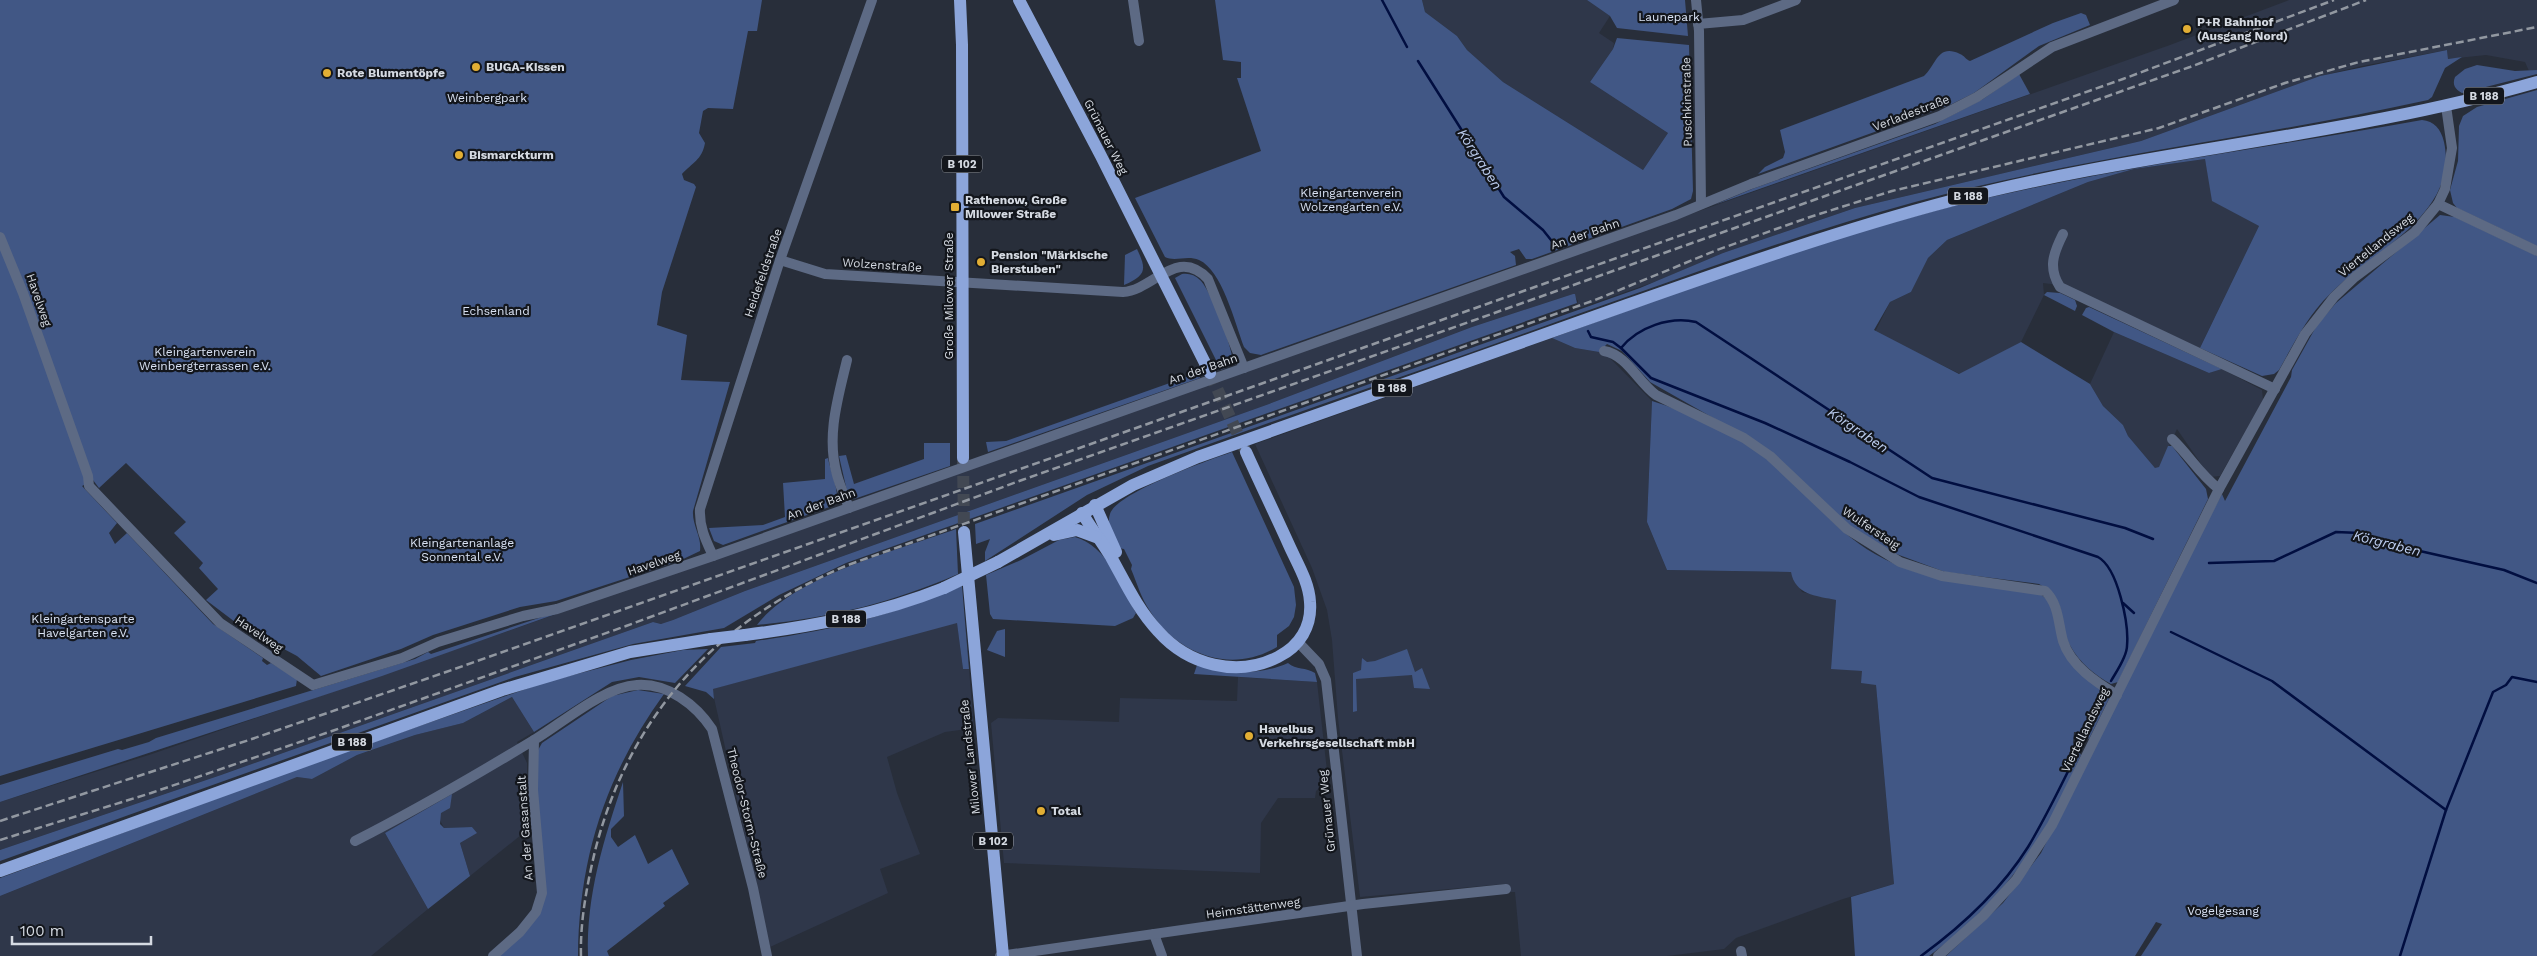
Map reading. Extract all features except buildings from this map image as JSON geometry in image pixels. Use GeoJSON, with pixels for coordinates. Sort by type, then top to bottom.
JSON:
{"type":"FeatureCollection","features":[{"type":"Feature","properties":{"kind":"main road","name":"Große Milower Straße"},"geometry":{"type":"LineString","coordinates":[[960,0],[962,45],[963,458]]}},
{"type":"Feature","properties":{"kind":"main road","name":"Große Milower Straße"},"geometry":{"type":"LineString","coordinates":[[962,45],[968,0]]}},
{"type":"Feature","properties":{"kind":"main road","name":"Grünauer Weg"},"geometry":{"type":"LineString","coordinates":[[1013,0],[1025,13]]}},
{"type":"Feature","properties":{"kind":"main road","name":"Grünauer Weg"},"geometry":{"type":"LineString","coordinates":[[1019,0],[1210,373]]}},
{"type":"Feature","properties":{"kind":"main road","name":"B 188"},"geometry":{"type":"LineString","coordinates":[[0,871],[511,687],[630,652],[711,639],[814,626],[910,601],[944,588],[998,562],[1095,505],[1156,475],[1207,454],[1770,255],[1875,222],[2026,183],[2133,162],[2362,123],[2446,106],[2537,82]]}},
{"type":"Feature","properties":{"kind":"main road"},"geometry":{"type":"LineString","coordinates":[[1082,513],[1137,602],[1157,630],[1168,641],[1191,657],[1209,664],[1232,668],[1258,665],[1285,654],[1298,642],[1307,628],[1310,614],[1307,586],[1246,452]]}},
{"type":"Feature","properties":{"kind":"main road"},"geometry":{"type":"LineString","coordinates":[[1095,505],[1137,602]]}},
{"type":"Feature","properties":{"kind":"main road"},"geometry":{"type":"LineString","coordinates":[[1042,537],[1077,530],[1096,537]]}},
{"type":"Feature","properties":{"kind":"main road","name":"Milower Landstraße"},"geometry":{"type":"LineString","coordinates":[[964,532],[1002,956]]}},
{"type":"Feature","properties":{"kind":"street","name":"Heidefeldstraße"},"geometry":{"type":"LineString","coordinates":[[713,556],[703,535],[699,520],[700,509],[780,260],[872,0]]}},
{"type":"Feature","properties":{"kind":"street"},"geometry":{"type":"LineString","coordinates":[[1133,0],[1139,41]]}},
{"type":"Feature","properties":{"kind":"street","name":"Puschkinstraße"},"geometry":{"type":"LineString","coordinates":[[1696,0],[1702,204]]}},
{"type":"Feature","properties":{"kind":"street"},"geometry":{"type":"LineString","coordinates":[[1698,24],[1743,20],[1796,0]]}},
{"type":"Feature","properties":{"kind":"street","name":"Verladestraße"},"geometry":{"type":"LineString","coordinates":[[1702,204],[1940,116],[1977,97],[2052,46],[2174,0]]}},
{"type":"Feature","properties":{"kind":"street","name":"Viertellandsweg"},"geometry":{"type":"LineString","coordinates":[[1938,956],[1983,916],[2016,880],[2052,825],[2219,489],[2305,334],[2334,297],[2355,277],[2415,232],[2438,204],[2445,189],[2452,148],[2446,106]]}},
{"type":"Feature","properties":{"kind":"street","name":"An der Bahn"},"geometry":{"type":"LineString","coordinates":[[713,556],[1676,215],[1702,204]]}},
{"type":"Feature","properties":{"kind":"street"},"geometry":{"type":"LineString","coordinates":[[2438,204],[2537,251]]}},
{"type":"Feature","properties":{"kind":"street"},"geometry":{"type":"LineString","coordinates":[[2063,234],[2052,259],[2052,268],[2060,287],[2275,389]]}},
{"type":"Feature","properties":{"kind":"street","name":"Havelweg"},"geometry":{"type":"LineString","coordinates":[[0,237],[23,293],[88,476],[89,486],[220,623],[313,685],[402,658],[438,642],[523,616],[557,608],[713,556]]}},
{"type":"Feature","properties":{"kind":"street","name":"Wolzenstraße"},"geometry":{"type":"LineString","coordinates":[[780,260],[825,274],[1129,292],[1160,274]]}},
{"type":"Feature","properties":{"kind":"street"},"geometry":{"type":"LineString","coordinates":[[1160,274],[1174,268],[1188,267],[1198,270],[1208,278],[1244,368]]}},
{"type":"Feature","properties":{"kind":"street","name":"Wulfersteig"},"geometry":{"type":"LineString","coordinates":[[1604,351],[1620,357],[1646,388],[1656,395],[1744,438],[1770,456],[1847,530],[1900,562],[1942,576],[2046,591],[2053,599],[2066,649],[2088,676],[2116,694]]}},
{"type":"Feature","properties":{"kind":"street"},"geometry":{"type":"LineString","coordinates":[[847,360],[835,412],[832,446],[837,475],[849,508]]}},
{"type":"Feature","properties":{"kind":"street"},"geometry":{"type":"LineString","coordinates":[[2172,439],[2184,450],[2204,478],[2219,489]]}},
{"type":"Feature","properties":{"kind":"street","name":"Grünauer Weg"},"geometry":{"type":"LineString","coordinates":[[1298,642],[1319,664],[1326,680],[1357,956]]}},
{"type":"Feature","properties":{"kind":"street","name":"Theodor-Storm-Straße"},"geometry":{"type":"LineString","coordinates":[[534,740],[607,694],[619,689],[649,685],[672,693],[698,710],[712,729],[753,888],[767,956]]}},
{"type":"Feature","properties":{"kind":"street"},"geometry":{"type":"LineString","coordinates":[[355,841],[534,740]]}},
{"type":"Feature","properties":{"kind":"street","name":"An der Gasanstalt"},"geometry":{"type":"LineString","coordinates":[[493,956],[520,932],[536,912],[542,893],[533,790],[534,740]]}},
{"type":"Feature","properties":{"kind":"street","name":"Heimstättenweg"},"geometry":{"type":"LineString","coordinates":[[1002,956],[1352,906],[1506,889]]}},
{"type":"Feature","properties":{"kind":"street"},"geometry":{"type":"LineString","coordinates":[[1154,934],[1162,956]]}},
{"type":"Feature","properties":{"kind":"shaded area"},"geometry":{"type":"Polygon","coordinates":[[[1422,0],[1587,0],[1610,16],[1599,33],[1614,43],[1613,49],[1590,82],[1668,133],[1643,170],[1503,82],[1467,50],[1457,36],[1425,12],[1422,0]]]}},
{"type":"Feature","properties":{"kind":"shaded area"},"geometry":{"type":"Polygon","coordinates":[[[2289,0],[2537,0],[2537,70],[2529,71],[2525,62],[2486,55],[2448,59],[2447,50],[2362,66],[2320,76],[2141,141],[1855,208],[1723,253],[1657,281],[1576,309],[1578,301],[1573,294],[1472,327],[1269,404],[745,591],[662,624],[653,622],[221,775],[0,850],[0,802],[152,754],[517,628],[2170,45],[2289,0]]]}},
{"type":"Feature","properties":{"kind":"shaded area"},"geometry":{"type":"Polygon","coordinates":[[[2205,159],[2213,201],[2259,226],[2200,348],[2067,286],[2043,283],[2044,295],[2021,342],[1962,375],[1875,332],[1890,302],[1911,292],[1928,258],[1947,240],[2088,182],[2134,169],[2205,159]]]}},
{"type":"Feature","properties":{"kind":"shaded area"},"geometry":{"type":"Polygon","coordinates":[[[2114,332],[2209,373],[2222,369],[2262,390],[2263,400],[2220,476],[2210,477],[2177,429],[2159,468],[2155,468],[2128,436],[2123,425],[2103,406],[2090,384],[2114,332]]]}},
{"type":"Feature","properties":{"kind":"shaded area"},"geometry":{"type":"Polygon","coordinates":[[[1552,338],[1575,348],[1605,353],[1652,401],[1647,522],[1667,570],[1791,572],[1802,592],[1836,600],[1831,668],[1862,671],[1876,685],[1894,884],[1843,899],[1736,938],[1724,949],[1667,956],[1521,956],[1515,892],[1507,892],[1505,884],[1360,897],[1338,718],[1332,640],[1327,610],[1312,568],[1255,444],[1552,338]]]}},
{"type":"Feature","properties":{"kind":"shaded area"},"geometry":{"type":"Polygon","coordinates":[[[957,622],[963,669],[969,669],[974,728],[945,732],[887,757],[897,793],[920,854],[880,869],[888,893],[770,947],[712,689],[957,622]]]}},
{"type":"Feature","properties":{"kind":"shaded area"},"geometry":{"type":"Polygon","coordinates":[[[1238,677],[1317,682],[1328,780],[1316,791],[1315,798],[1278,798],[1261,823],[1260,873],[1004,863],[991,723],[998,718],[1119,722],[1120,698],[1237,701],[1238,677]]]}},
{"type":"Feature","properties":{"kind":"shaded area"},"geometry":{"type":"Polygon","coordinates":[[[512,697],[534,732],[517,742],[527,763],[527,789],[531,827],[470,876],[460,843],[476,833],[472,827],[444,828],[439,818],[441,813],[385,833],[428,909],[371,956],[0,956],[0,896],[297,777],[312,779],[357,755],[415,735],[463,723],[512,697]]]}},
{"type":"Feature","properties":{"kind":"green space"},"geometry":{"type":"Polygon","coordinates":[[[0,0],[762,0],[757,31],[748,31],[733,109],[708,108],[703,111],[699,133],[705,143],[704,149],[696,161],[682,174],[684,180],[694,184],[696,187],[662,292],[657,325],[687,335],[681,380],[730,382],[693,511],[700,541],[700,551],[679,561],[556,601],[520,607],[433,635],[401,649],[321,676],[297,656],[239,625],[206,600],[218,589],[199,568],[203,563],[174,533],[186,522],[126,463],[99,488],[93,480],[82,486],[117,523],[109,533],[115,544],[127,533],[213,624],[263,658],[262,661],[267,665],[271,663],[297,679],[296,686],[0,776],[0,0]]]}},
{"type":"Feature","properties":{"kind":"green space","name":"Kleingartenverein Wolzengarten e.V."},"geometry":{"type":"Polygon","coordinates":[[[1215,0],[1422,0],[1425,12],[1457,36],[1467,50],[1503,82],[1643,170],[1668,133],[1590,82],[1613,49],[1617,38],[1689,45],[1693,191],[1691,199],[1672,209],[1532,259],[1526,259],[1519,249],[1510,252],[1515,256],[1516,265],[1261,355],[1250,353],[1244,347],[1227,298],[1214,274],[1199,260],[1165,257],[1135,198],[1261,151],[1237,78],[1241,78],[1241,62],[1223,60],[1215,0]]]}},
{"type":"Feature","properties":{"kind":"green space","name":"Launepark"},"geometry":{"type":"Polygon","coordinates":[[[1587,0],[1685,0],[1688,36],[1617,28],[1610,16],[1587,0]]]}},
{"type":"Feature","properties":{"kind":"green space"},"geometry":{"type":"Polygon","coordinates":[[[2081,13],[2086,15],[2090,25],[2039,46],[1974,93],[1952,104],[1758,174],[1765,167],[1783,158],[1785,152],[1780,130],[1924,76],[1938,57],[1946,51],[1960,54],[1970,61],[2053,23],[2081,13]]]}},
{"type":"Feature","properties":{"kind":"green space"},"geometry":{"type":"Polygon","coordinates":[[[2447,50],[2448,59],[2462,57],[2445,68],[2432,97],[2428,100],[2299,126],[2042,172],[1978,186],[1872,214],[1703,270],[1148,466],[1087,495],[985,561],[985,552],[990,539],[976,544],[975,524],[1640,288],[1723,253],[1855,208],[2141,141],[2320,76],[2447,50]]]}},
{"type":"Feature","properties":{"kind":"green space"},"geometry":{"type":"Polygon","coordinates":[[[2477,65],[2515,71],[2537,70],[2537,74],[2462,93],[2455,86],[2455,77],[2465,69],[2477,65]]]}},
{"type":"Feature","properties":{"kind":"green space"},"geometry":{"type":"Polygon","coordinates":[[[2019,74],[2030,94],[1714,205],[1752,189],[1935,124],[1983,99],[2019,74]]]}},
{"type":"Feature","properties":{"kind":"green space"},"geometry":{"type":"Polygon","coordinates":[[[2537,90],[2537,246],[2457,208],[2453,203],[2450,190],[2458,161],[2459,126],[2463,116],[2477,107],[2537,90]]]}},
{"type":"Feature","properties":{"kind":"green space"},"geometry":{"type":"Polygon","coordinates":[[[2422,120],[2436,126],[2444,142],[2445,167],[2439,190],[2426,211],[2408,229],[2347,278],[2322,302],[2302,330],[2279,370],[2274,374],[2262,376],[2200,348],[2259,226],[2212,201],[2205,159],[2134,169],[2088,182],[1947,240],[1928,258],[1911,292],[1890,302],[1874,330],[1959,374],[2021,342],[2090,384],[2103,406],[2123,425],[2128,436],[2155,468],[2159,467],[2168,446],[2172,446],[2206,489],[2208,499],[2118,682],[2111,684],[2088,668],[2074,653],[2064,629],[2059,605],[2049,591],[2039,584],[1945,572],[1891,552],[1849,527],[1745,436],[1650,382],[1622,351],[1607,344],[1599,352],[1575,348],[1552,338],[1794,253],[1893,222],[1942,209],[2061,182],[2121,171],[2422,120]]]}},
{"type":"Feature","properties":{"kind":"green space","name":"Vogelgesang"},"geometry":{"type":"Polygon","coordinates":[[[2440,215],[2455,217],[2537,256],[2537,956],[2141,956],[2162,924],[2156,922],[2135,956],[1946,956],[2003,903],[2041,853],[2198,539],[2222,494],[2225,501],[2317,325],[2336,303],[2440,215]]]}},
{"type":"Feature","properties":{"kind":"green space"},"geometry":{"type":"Polygon","coordinates":[[[1137,249],[1142,262],[1142,271],[1137,278],[1124,285],[1125,255],[1137,249]]]}},
{"type":"Feature","properties":{"kind":"green space"},"geometry":{"type":"Polygon","coordinates":[[[1182,274],[1192,275],[1200,280],[1210,295],[1221,320],[1230,346],[1233,364],[1221,370],[1175,278],[1182,274]]]}},
{"type":"Feature","properties":{"kind":"green space"},"geometry":{"type":"Polygon","coordinates":[[[2047,292],[2060,293],[2075,300],[2077,306],[2075,311],[2044,295],[2047,292]]]}},
{"type":"Feature","properties":{"kind":"green space"},"geometry":{"type":"Polygon","coordinates":[[[1575,294],[1577,303],[846,563],[779,595],[724,628],[633,644],[515,677],[0,861],[0,850],[221,775],[653,622],[661,624],[673,620],[745,591],[1269,404],[1472,327],[1575,294]]]}},
{"type":"Feature","properties":{"kind":"green space"},"geometry":{"type":"Polygon","coordinates":[[[2089,307],[2222,369],[2209,373],[2114,332],[2082,315],[2086,308],[2089,307]]]}},
{"type":"Feature","properties":{"kind":"green space"},"geometry":{"type":"Polygon","coordinates":[[[1198,373],[1200,378],[988,452],[986,442],[1006,441],[1198,373]]]}},
{"type":"Feature","properties":{"kind":"green space"},"geometry":{"type":"Polygon","coordinates":[[[1652,401],[1716,427],[1762,454],[1774,463],[1834,523],[1860,545],[1894,564],[1955,582],[2039,593],[2050,602],[2061,648],[2107,694],[2109,699],[2089,739],[2082,732],[2074,732],[2073,743],[2081,755],[2054,812],[2038,840],[1997,895],[1981,912],[1929,956],[1855,956],[1851,897],[1894,884],[1876,685],[1861,683],[1862,671],[1831,669],[1836,600],[1802,590],[1793,580],[1791,572],[1667,570],[1647,522],[1652,401]]]}},
{"type":"Feature","properties":{"kind":"green space"},"geometry":{"type":"Polygon","coordinates":[[[924,443],[950,443],[950,466],[854,499],[847,491],[839,456],[846,455],[854,484],[924,459],[924,443]]]}},
{"type":"Feature","properties":{"kind":"green space"},"geometry":{"type":"Polygon","coordinates":[[[1232,452],[1294,587],[1296,605],[1294,617],[1289,626],[1277,635],[1277,647],[1259,655],[1242,659],[1206,656],[1190,649],[1175,639],[1161,626],[1144,601],[1131,569],[1132,565],[1124,549],[1118,548],[1109,523],[1110,514],[1116,506],[1145,487],[1232,452]]]}},
{"type":"Feature","properties":{"kind":"green space"},"geometry":{"type":"Polygon","coordinates":[[[828,458],[837,496],[835,505],[723,545],[714,541],[709,528],[763,525],[785,517],[783,483],[825,479],[825,459],[828,458]]]}},
{"type":"Feature","properties":{"kind":"green space"},"geometry":{"type":"Polygon","coordinates":[[[956,529],[958,574],[909,593],[860,608],[810,618],[757,625],[774,608],[796,592],[821,579],[849,566],[956,529]]]}},
{"type":"Feature","properties":{"kind":"green space"},"geometry":{"type":"Polygon","coordinates":[[[1075,537],[1096,549],[1112,568],[1136,613],[1133,618],[1115,626],[993,619],[990,614],[986,575],[1021,560],[1059,540],[1075,537]]]}},
{"type":"Feature","properties":{"kind":"green space"},"geometry":{"type":"Polygon","coordinates":[[[962,586],[969,669],[963,669],[957,623],[713,689],[714,699],[706,692],[685,686],[721,647],[755,643],[756,641],[861,621],[936,597],[962,586]]]}},
{"type":"Feature","properties":{"kind":"green space"},"geometry":{"type":"Polygon","coordinates":[[[626,589],[382,676],[0,802],[0,785],[118,749],[122,750],[149,742],[156,738],[415,659],[428,652],[431,654],[626,589]]]}},
{"type":"Feature","properties":{"kind":"green space"},"geometry":{"type":"Polygon","coordinates":[[[1005,629],[1005,657],[987,650],[997,631],[1005,629]]]}},
{"type":"Feature","properties":{"kind":"green space"},"geometry":{"type":"Polygon","coordinates":[[[708,649],[675,683],[639,677],[612,682],[534,732],[512,697],[463,723],[415,735],[357,755],[312,779],[297,777],[0,896],[0,878],[319,761],[546,682],[631,660],[683,650],[708,649]]]}},
{"type":"Feature","properties":{"kind":"green space"},"geometry":{"type":"Polygon","coordinates":[[[1407,649],[1415,672],[1422,668],[1430,689],[1414,688],[1412,675],[1356,679],[1357,711],[1353,712],[1353,673],[1361,670],[1362,658],[1367,662],[1375,661],[1407,649]]]}},
{"type":"Feature","properties":{"kind":"green space"},"geometry":{"type":"Polygon","coordinates":[[[1288,663],[1294,667],[1315,673],[1317,682],[1194,674],[1197,665],[1220,670],[1254,672],[1288,663]]]}},
{"type":"Feature","properties":{"kind":"green space"},"geometry":{"type":"Polygon","coordinates":[[[638,690],[664,694],[626,755],[600,818],[590,851],[584,885],[578,956],[497,956],[538,914],[537,752],[542,743],[612,696],[638,690]]]}},
{"type":"Feature","properties":{"kind":"green space"},"geometry":{"type":"Polygon","coordinates":[[[623,782],[624,816],[611,829],[611,837],[618,847],[635,835],[648,864],[672,849],[689,884],[663,903],[665,906],[607,951],[609,956],[588,956],[588,933],[593,889],[603,846],[623,782]]]}},
{"type":"Feature","properties":{"kind":"green space"},"geometry":{"type":"Polygon","coordinates":[[[452,794],[450,808],[441,813],[440,824],[444,828],[472,827],[477,833],[460,843],[470,876],[428,909],[385,833],[452,794]]]}},
{"type":"Feature","properties":{"kind":"waterway","name":"Körgraben"},"geometry":{"type":"LineString","coordinates":[[1382,0],[1407,47]]}},
{"type":"Feature","properties":{"kind":"waterway","name":"Körgraben"},"geometry":{"type":"LineString","coordinates":[[1418,61],[1504,197],[1543,230],[1555,245]]}},
{"type":"Feature","properties":{"kind":"waterway","name":"Körgraben"},"geometry":{"type":"LineString","coordinates":[[1588,331],[1591,337],[1613,342],[1621,348],[1636,334],[1655,325],[1676,321],[1696,322],[1932,478],[2125,528],[2153,539]]}},
{"type":"Feature","properties":{"kind":"waterway"},"geometry":{"type":"LineString","coordinates":[[1621,348],[1651,378],[1765,423],[1850,462],[1919,497],[2098,557],[2111,572],[2121,597],[2126,624],[2127,650],[2111,681]]}},
{"type":"Feature","properties":{"kind":"waterway","name":"Körgraben"},"geometry":{"type":"LineString","coordinates":[[2209,563],[2274,561],[2336,532],[2360,533],[2402,547],[2504,570],[2537,583]]}},
{"type":"Feature","properties":{"kind":"waterway"},"geometry":{"type":"LineString","coordinates":[[2123,603],[2134,613]]}},
{"type":"Feature","properties":{"kind":"waterway"},"geometry":{"type":"LineString","coordinates":[[2171,632],[2272,681],[2446,810]]}},
{"type":"Feature","properties":{"kind":"waterway"},"geometry":{"type":"LineString","coordinates":[[2400,956],[2446,810],[2493,692],[2506,685],[2512,677],[2537,682]]}},
{"type":"Feature","properties":{"kind":"waterway"},"geometry":{"type":"LineString","coordinates":[[2085,736],[2105,695]]}},
{"type":"Feature","properties":{"kind":"waterway"},"geometry":{"type":"LineString","coordinates":[[1921,956],[1966,920],[2006,878],[2035,836],[2076,755]]}},
{"type":"Feature","properties":{"kind":"tunnel"},"geometry":{"type":"LineString","coordinates":[[1210,373],[1245,450]]}},
{"type":"Feature","properties":{"kind":"tunnel"},"geometry":{"type":"LineString","coordinates":[[963,458],[964,532]]}},
{"type":"Feature","properties":{"kind":"railway"},"geometry":{"type":"LineString","coordinates":[[0,821],[249,740],[446,672],[2123,79],[2334,0]]}},
{"type":"Feature","properties":{"kind":"railway"},"geometry":{"type":"LineString","coordinates":[[0,840],[151,793],[332,731],[626,626],[1022,480],[2190,67],[2366,0]]}},
{"type":"Feature","properties":{"kind":"railway"},"geometry":{"type":"LineString","coordinates":[[581,956],[585,903],[595,851],[611,801],[631,756],[656,714],[686,677],[720,643],[759,613],[801,587],[848,565],[1595,300],[1717,250],[1810,217],[1892,191],[2159,128],[2285,83],[2359,62],[2537,27]]}},
{"type":"Feature","properties":{"kind":"place","name":"P+R Bahnhof (Ausgang Nord)"},"geometry":{"type":"Point","coordinates":[2187,29]}},
{"type":"Feature","properties":{"kind":"place","name":"BUGA-Kissen"},"geometry":{"type":"Point","coordinates":[476,67]}},
{"type":"Feature","properties":{"kind":"place","name":"Rote Blumentöpfe"},"geometry":{"type":"Point","coordinates":[327,73]}},
{"type":"Feature","properties":{"kind":"place","name":"Bismarckturm"},"geometry":{"type":"Point","coordinates":[459,155]}},
{"type":"Feature","properties":{"kind":"place","name":"Rathenow, Große Milower Straße"},"geometry":{"type":"Point","coordinates":[955,207]}},
{"type":"Feature","properties":{"kind":"place","name":"Pension \"Märkische Bierstuben\""},"geometry":{"type":"Point","coordinates":[981,262]}},
{"type":"Feature","properties":{"kind":"place","name":"Havelbus Verkehrsgesellschaft mbH"},"geometry":{"type":"Point","coordinates":[1249,736]}},
{"type":"Feature","properties":{"kind":"place","name":"Total"},"geometry":{"type":"Point","coordinates":[1041,811]}},
{"type":"Feature","properties":{"kind":"park label","name":"Weinbergpark"},"geometry":{"type":"Point","coordinates":[487,98]}},
{"type":"Feature","properties":{"kind":"park label","name":"Echsenland"},"geometry":{"type":"Point","coordinates":[496,311]}},
{"type":"Feature","properties":{"kind":"park label","name":"Kleingartenverein Weinbergterrassen e.V."},"geometry":{"type":"Point","coordinates":[205,359]}},
{"type":"Feature","properties":{"kind":"park label","name":"Kleingartenanlage Sonnental e.V."},"geometry":{"type":"Point","coordinates":[462,550]}},
{"type":"Feature","properties":{"kind":"park label","name":"Kleingartensparte Havelgarten e.V."},"geometry":{"type":"Point","coordinates":[83,626]}}]}
